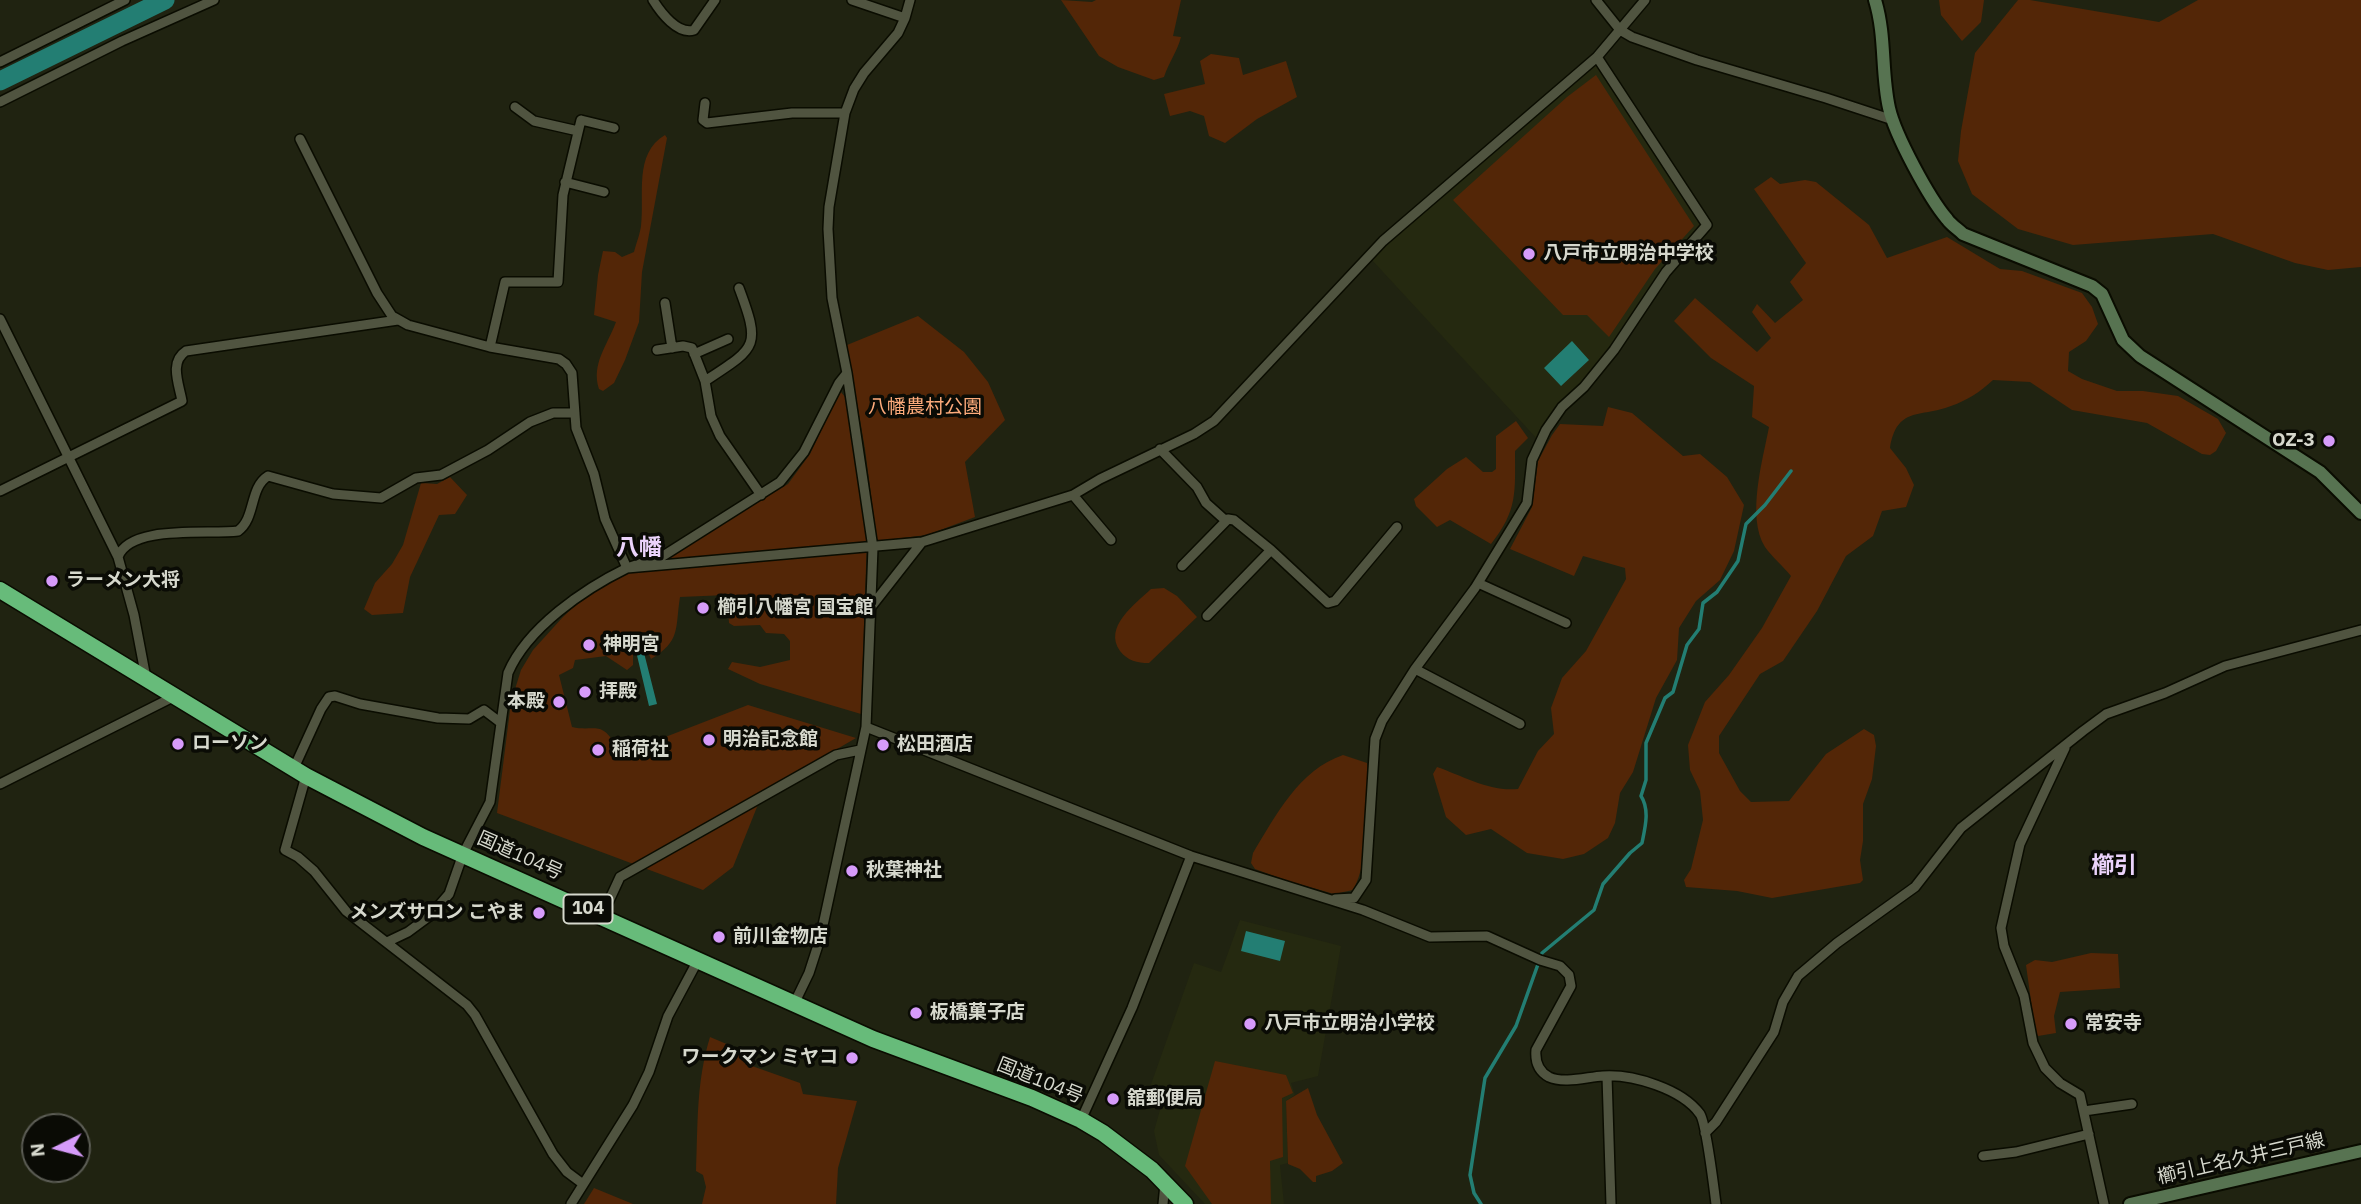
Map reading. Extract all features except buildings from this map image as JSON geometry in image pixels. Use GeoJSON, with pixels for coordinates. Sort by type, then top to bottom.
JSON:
{"type":"FeatureCollection","features":[{"type":"Feature","properties":{"kind":"highway","name":"国道104号"},"geometry":{"type":"LineString","coordinates":[[0,590],[300,772],[423,837],[873,1039],[1032,1098],[1082,1121],[1118,1144],[1165,1182],[1185,1204]]}},
{"type":"Feature","properties":{"kind":"street"},"geometry":{"type":"LineString","coordinates":[[0,62],[125,0]]}},
{"type":"Feature","properties":{"kind":"street"},"geometry":{"type":"LineString","coordinates":[[0,102],[122,41],[214,0]]}},
{"type":"Feature","properties":{"kind":"street"},"geometry":{"type":"LineString","coordinates":[[653,0],[661,12],[689,32],[694,30],[715,0]]}},
{"type":"Feature","properties":{"kind":"street"},"geometry":{"type":"LineString","coordinates":[[852,0],[905,18]]}},
{"type":"Feature","properties":{"kind":"street"},"geometry":{"type":"LineString","coordinates":[[794,1004],[809,973],[820,939],[866,727],[873,548],[847,373],[832,298],[829,207],[845,113],[854,89],[898,33],[909,0]]}},
{"type":"Feature","properties":{"kind":"street"},"geometry":{"type":"LineString","coordinates":[[1596,0],[1620,30],[1632,37],[1697,60],[1892,120]]}},
{"type":"Feature","properties":{"kind":"street"},"geometry":{"type":"LineString","coordinates":[[627,568],[922,542],[1073,495],[1194,434],[1214,421],[1383,241],[1597,57],[1645,0]]}},
{"type":"Feature","properties":{"kind":"street"},"geometry":{"type":"LineString","coordinates":[[1875,0],[1882,29],[1885,78],[1892,120],[1936,204],[1948,221],[1963,234],[2068,274],[2092,286],[2102,294],[2123,340],[2140,356],[2320,472],[2361,513]]}},
{"type":"Feature","properties":{"kind":"street"},"geometry":{"type":"LineString","coordinates":[[1329,900],[1354,898],[1366,880],[1375,739],[1382,721],[1415,668],[1478,583],[1527,503],[1532,460],[1546,429],[1562,407],[1584,387],[1614,350],[1666,272],[1707,225],[1597,57]]}},
{"type":"Feature","properties":{"kind":"street"},"geometry":{"type":"LineString","coordinates":[[705,103],[703,120],[707,123],[792,113],[845,113]]}},
{"type":"Feature","properties":{"kind":"street"},"geometry":{"type":"LineString","coordinates":[[515,107],[534,121],[578,131]]}},
{"type":"Feature","properties":{"kind":"street"},"geometry":{"type":"LineString","coordinates":[[490,346],[505,282],[558,282],[565,182],[581,120],[614,128]]}},
{"type":"Feature","properties":{"kind":"street"},"geometry":{"type":"LineString","coordinates":[[300,139],[377,293],[392,316],[490,346],[559,359],[566,364],[575,383],[576,428],[594,474],[605,519],[627,568]]}},
{"type":"Feature","properties":{"kind":"street"},"geometry":{"type":"LineString","coordinates":[[565,182],[604,192]]}},
{"type":"Feature","properties":{"kind":"street"},"geometry":{"type":"LineString","coordinates":[[705,381],[741,358],[752,343],[752,322],[739,288]]}},
{"type":"Feature","properties":{"kind":"street"},"geometry":{"type":"LineString","coordinates":[[665,303],[672,348]]}},
{"type":"Feature","properties":{"kind":"street"},"geometry":{"type":"LineString","coordinates":[[0,319],[118,557],[134,615],[146,678]]}},
{"type":"Feature","properties":{"kind":"street"},"geometry":{"type":"LineString","coordinates":[[0,491],[182,401],[176,367],[180,355],[186,351],[392,323],[398,320]]}},
{"type":"Feature","properties":{"kind":"street"},"geometry":{"type":"LineString","coordinates":[[694,354],[729,339]]}},
{"type":"Feature","properties":{"kind":"street"},"geometry":{"type":"LineString","coordinates":[[657,349],[688,346],[694,354],[705,381],[711,416],[720,436],[761,495]]}},
{"type":"Feature","properties":{"kind":"street"},"geometry":{"type":"LineString","coordinates":[[387,942],[408,932],[431,915],[449,894],[463,854],[490,802],[508,673],[512,663],[535,634],[564,607],[590,588],[627,568],[663,556],[780,482],[804,453],[839,383],[847,373]]}},
{"type":"Feature","properties":{"kind":"street"},"geometry":{"type":"LineString","coordinates":[[118,557],[126,546],[152,534],[238,531],[247,522],[261,481],[268,476],[333,494],[381,498],[416,478],[440,475],[488,450],[530,422],[553,413],[575,413]]}},
{"type":"Feature","properties":{"kind":"street"},"geometry":{"type":"LineString","coordinates":[[1160,449],[1197,487],[1206,503],[1225,520],[1234,520],[1271,550],[1328,603],[1335,601],[1397,527]]}},
{"type":"Feature","properties":{"kind":"street"},"geometry":{"type":"LineString","coordinates":[[1073,495],[1111,540]]}},
{"type":"Feature","properties":{"kind":"street"},"geometry":{"type":"LineString","coordinates":[[1182,566],[1225,520]]}},
{"type":"Feature","properties":{"kind":"street"},"geometry":{"type":"LineString","coordinates":[[871,607],[922,542]]}},
{"type":"Feature","properties":{"kind":"street"},"geometry":{"type":"LineString","coordinates":[[1207,617],[1271,550]]}},
{"type":"Feature","properties":{"kind":"street"},"geometry":{"type":"LineString","coordinates":[[1478,583],[1566,623]]}},
{"type":"Feature","properties":{"kind":"street"},"geometry":{"type":"LineString","coordinates":[[1705,1133],[1716,1122],[1774,1032],[1783,1002],[1798,976],[1811,962],[1915,887],[1961,828],[2106,714],[2165,693],[2225,666],[2361,630]]}},
{"type":"Feature","properties":{"kind":"street"},"geometry":{"type":"LineString","coordinates":[[1415,668],[1520,724]]}},
{"type":"Feature","properties":{"kind":"street"},"geometry":{"type":"LineString","coordinates":[[0,784],[175,696]]}},
{"type":"Feature","properties":{"kind":"street"},"geometry":{"type":"LineString","coordinates":[[501,723],[484,710],[469,719],[438,718],[360,704],[335,696],[329,697],[321,709],[300,772],[285,850],[314,871],[346,911],[467,1005],[553,1154],[567,1172],[583,1184]]}},
{"type":"Feature","properties":{"kind":"street"},"geometry":{"type":"LineString","coordinates":[[866,727],[1191,856],[1329,900],[1430,937],[1488,936],[1540,960],[1560,965],[1569,975],[1571,986],[1536,1050],[1535,1060],[1540,1069],[1549,1077],[1562,1080],[1607,1076],[1640,1079],[1690,1102],[1702,1117],[1716,1204]]}},
{"type":"Feature","properties":{"kind":"street"},"geometry":{"type":"LineString","coordinates":[[2066,746],[2020,844],[2001,928],[2004,946],[2024,996],[2033,1044],[2045,1068],[2060,1083],[2080,1095],[2104,1204]]}},
{"type":"Feature","properties":{"kind":"street"},"geometry":{"type":"LineString","coordinates":[[602,916],[620,877],[836,755],[860,750]]}},
{"type":"Feature","properties":{"kind":"street"},"geometry":{"type":"LineString","coordinates":[[1082,1121],[1132,1008],[1191,856]]}},
{"type":"Feature","properties":{"kind":"street"},"geometry":{"type":"LineString","coordinates":[[571,1204],[633,1105],[649,1072],[668,1016],[698,960]]}},
{"type":"Feature","properties":{"kind":"street"},"geometry":{"type":"LineString","coordinates":[[1607,1076],[1611,1204]]}},
{"type":"Feature","properties":{"kind":"street"},"geometry":{"type":"LineString","coordinates":[[2084,1111],[2132,1104]]}},
{"type":"Feature","properties":{"kind":"street"},"geometry":{"type":"LineString","coordinates":[[1983,1156],[2016,1152],[2089,1134]]}},
{"type":"Feature","properties":{"kind":"street","name":"櫛引上名久井三戸線"},"geometry":{"type":"LineString","coordinates":[[2130,1204],[2361,1151]]}},
{"type":"Feature","properties":{"kind":"street"},"geometry":{"type":"LineString","coordinates":[[1163,1204],[1165,1182]]}},
{"type":"Feature","properties":{"kind":"shaded area","name":"八戸市立明治中学校"},"geometry":{"type":"Polygon","coordinates":[[[1596,64],[1703,228],[1539,441],[1372,260],[1596,64]]]}},
{"type":"Feature","properties":{"kind":"shaded area","name":"八戸市立明治小学校"},"geometry":{"type":"Polygon","coordinates":[[[1240,920],[1341,946],[1318,1076],[1291,1083],[1295,1095],[1286,1101],[1288,1163],[1280,1165],[1284,1204],[1205,1204],[1159,1155],[1154,1131],[1164,1096],[1149,1090],[1194,963],[1221,972],[1240,920]]]}},
{"type":"Feature","properties":{"kind":"green space"},"geometry":{"type":"Polygon","coordinates":[[[1061,0],[1181,0],[1173,36],[1181,37],[1164,77],[1154,80],[1118,67],[1099,56],[1061,0]]]}},
{"type":"Feature","properties":{"kind":"green space"},"geometry":{"type":"Polygon","coordinates":[[[1939,0],[1984,0],[1981,22],[1962,41],[1941,15],[1939,0]]]}},
{"type":"Feature","properties":{"kind":"green space"},"geometry":{"type":"Polygon","coordinates":[[[2018,0],[2159,22],[2198,0],[2361,0],[2361,267],[2328,270],[2295,263],[2213,234],[2073,245],[2018,229],[1972,194],[1958,161],[1975,53],[2018,0]]]}},
{"type":"Feature","properties":{"kind":"green space"},"geometry":{"type":"Polygon","coordinates":[[[1211,54],[1239,58],[1243,75],[1286,61],[1297,97],[1257,119],[1225,143],[1209,136],[1204,116],[1190,111],[1170,116],[1164,94],[1205,84],[1200,61],[1211,54]]]}},
{"type":"Feature","properties":{"kind":"green space"},"geometry":{"type":"Polygon","coordinates":[[[1596,75],[1694,226],[1655,269],[1609,337],[1587,315],[1563,315],[1453,200],[1567,97],[1596,75]]]}},
{"type":"Feature","properties":{"kind":"green space"},"geometry":{"type":"Polygon","coordinates":[[[665,135],[667,138],[642,272],[639,322],[614,383],[603,391],[599,389],[597,380],[598,363],[616,322],[594,315],[603,251],[615,252],[622,257],[634,252],[641,226],[644,164],[655,143],[665,135]]]}},
{"type":"Feature","properties":{"kind":"green space"},"geometry":{"type":"Polygon","coordinates":[[[1771,177],[1780,184],[1805,180],[1816,182],[1869,225],[1887,258],[1947,237],[2000,269],[2022,271],[2082,293],[2092,307],[2098,324],[2086,341],[2069,352],[2068,371],[2082,379],[2117,391],[2143,391],[2178,396],[2218,419],[2226,433],[2216,451],[2210,455],[2202,454],[2147,423],[2072,410],[2030,382],[1993,380],[1963,401],[1940,410],[1912,416],[1898,425],[1890,448],[1906,468],[1914,485],[1906,507],[1882,511],[1873,536],[1846,556],[1817,611],[1783,661],[1760,674],[1719,736],[1719,753],[1740,791],[1751,802],[1789,801],[1826,754],[1864,729],[1874,735],[1876,746],[1872,779],[1863,804],[1860,860],[1863,880],[1860,883],[1772,898],[1737,891],[1686,887],[1684,880],[1691,869],[1703,820],[1700,791],[1690,770],[1688,745],[1705,702],[1729,675],[1762,628],[1791,576],[1768,551],[1759,535],[1756,504],[1769,427],[1752,417],[1754,386],[1711,358],[1674,321],[1695,298],[1757,352],[1771,338],[1752,312],[1757,304],[1775,323],[1803,300],[1790,282],[1806,263],[1754,189],[1771,177]]]}},
{"type":"Feature","properties":{"kind":"green space","name":"八幡農村公園"},"geometry":{"type":"Polygon","coordinates":[[[918,316],[964,352],[988,382],[1005,420],[965,462],[975,517],[927,535],[877,541],[847,345],[918,316]]]}},
{"type":"Feature","properties":{"kind":"green space"},"geometry":{"type":"Polygon","coordinates":[[[840,391],[846,398],[867,537],[861,714],[760,684],[728,669],[732,662],[760,667],[790,660],[790,641],[784,634],[766,633],[760,625],[734,626],[729,623],[727,595],[680,597],[677,626],[672,640],[651,659],[643,642],[633,646],[633,665],[627,670],[606,656],[575,660],[573,668],[559,675],[572,727],[596,728],[606,732],[615,745],[642,746],[748,705],[856,738],[763,792],[733,867],[703,890],[497,813],[511,702],[521,670],[533,650],[591,590],[689,544],[788,484],[810,454],[840,391]]]}},
{"type":"Feature","properties":{"kind":"green space"},"geometry":{"type":"Polygon","coordinates":[[[1608,407],[1632,413],[1683,456],[1700,454],[1727,477],[1744,505],[1734,551],[1720,580],[1696,601],[1679,628],[1677,660],[1656,698],[1633,772],[1620,793],[1615,823],[1608,838],[1584,854],[1563,859],[1527,853],[1491,829],[1466,835],[1446,817],[1433,774],[1437,767],[1487,786],[1518,789],[1538,751],[1554,734],[1551,708],[1562,678],[1586,651],[1626,579],[1625,568],[1583,556],[1574,576],[1510,549],[1532,507],[1538,461],[1552,435],[1560,424],[1603,426],[1608,407]]]}},
{"type":"Feature","properties":{"kind":"green space"},"geometry":{"type":"Polygon","coordinates":[[[1516,421],[1528,438],[1515,451],[1513,500],[1500,532],[1491,544],[1450,520],[1437,527],[1416,506],[1414,499],[1447,469],[1466,457],[1483,472],[1496,469],[1496,436],[1516,421]]]}},
{"type":"Feature","properties":{"kind":"green space"},"geometry":{"type":"Polygon","coordinates":[[[450,477],[467,495],[455,514],[439,515],[410,577],[403,613],[372,615],[364,609],[375,583],[392,564],[403,545],[421,483],[437,484],[450,477]]]}},
{"type":"Feature","properties":{"kind":"green space"},"geometry":{"type":"Polygon","coordinates":[[[1164,588],[1177,596],[1197,617],[1149,663],[1137,662],[1120,651],[1115,633],[1123,617],[1151,589],[1164,588]]]}},
{"type":"Feature","properties":{"kind":"green space"},"geometry":{"type":"Polygon","coordinates":[[[1343,755],[1367,763],[1368,771],[1365,849],[1353,890],[1334,894],[1255,869],[1251,863],[1253,853],[1290,795],[1314,771],[1343,755]]]}},
{"type":"Feature","properties":{"kind":"green space"},"geometry":{"type":"Polygon","coordinates":[[[2091,953],[2118,954],[2120,988],[2060,992],[2054,1016],[2056,1033],[2038,1036],[2026,965],[2035,960],[2052,962],[2091,953]]]}},
{"type":"Feature","properties":{"kind":"green space"},"geometry":{"type":"Polygon","coordinates":[[[710,1037],[755,1056],[752,1066],[800,1083],[803,1094],[857,1101],[838,1168],[836,1204],[702,1204],[706,1187],[703,1175],[696,1171],[698,1120],[702,1071],[710,1037]]]}},
{"type":"Feature","properties":{"kind":"green space"},"geometry":{"type":"Polygon","coordinates":[[[1215,1061],[1286,1075],[1293,1093],[1282,1098],[1283,1157],[1270,1161],[1271,1204],[1212,1204],[1185,1166],[1215,1061]]]}},
{"type":"Feature","properties":{"kind":"green space"},"geometry":{"type":"Polygon","coordinates":[[[1308,1088],[1317,1115],[1343,1163],[1332,1171],[1316,1176],[1316,1182],[1300,1169],[1288,1164],[1286,1101],[1308,1088]]]}},
{"type":"Feature","properties":{"kind":"green space"},"geometry":{"type":"Polygon","coordinates":[[[594,1188],[633,1204],[584,1204],[594,1188]]]}},
{"type":"Feature","properties":{"kind":"water"},"geometry":{"type":"Polygon","coordinates":[[[1572,341],[1589,360],[1561,386],[1544,368],[1572,341]]]}},
{"type":"Feature","properties":{"kind":"water"},"geometry":{"type":"Polygon","coordinates":[[[642,645],[657,704],[649,706],[635,647],[642,645]]]}},
{"type":"Feature","properties":{"kind":"water"},"geometry":{"type":"Polygon","coordinates":[[[1246,931],[1285,941],[1280,961],[1241,951],[1246,931]]]}},
{"type":"Feature","properties":{"kind":"waterway"},"geometry":{"type":"LineString","coordinates":[[0,81],[165,0]]}},
{"type":"Feature","properties":{"kind":"waterway"},"geometry":{"type":"LineString","coordinates":[[1481,1204],[1474,1193],[1470,1175],[1485,1078],[1516,1026],[1542,953],[1594,910],[1603,884],[1642,843],[1646,819],[1641,796],[1646,780],[1646,743],[1665,698],[1673,692],[1687,645],[1699,629],[1703,603],[1717,592],[1738,561],[1746,524],[1765,505],[1791,471]]}},
{"type":"Feature","properties":{"kind":"place","name":"八戸市立明治中学校"},"geometry":{"type":"Point","coordinates":[1529,254]}},
{"type":"Feature","properties":{"kind":"place","name":"OZ-3"},"geometry":{"type":"Point","coordinates":[2329,441]}},
{"type":"Feature","properties":{"kind":"place","name":"ラーメン大将"},"geometry":{"type":"Point","coordinates":[52,581]}},
{"type":"Feature","properties":{"kind":"place","name":"櫛引八幡宮 国宝館"},"geometry":{"type":"Point","coordinates":[703,608]}},
{"type":"Feature","properties":{"kind":"place","name":"神明宮"},"geometry":{"type":"Point","coordinates":[589,645]}},
{"type":"Feature","properties":{"kind":"place","name":"拝殿"},"geometry":{"type":"Point","coordinates":[585,692]}},
{"type":"Feature","properties":{"kind":"place","name":"本殿"},"geometry":{"type":"Point","coordinates":[559,702]}},
{"type":"Feature","properties":{"kind":"place","name":"明治記念館"},"geometry":{"type":"Point","coordinates":[709,740]}},
{"type":"Feature","properties":{"kind":"place","name":"ローソン"},"geometry":{"type":"Point","coordinates":[178,744]}},
{"type":"Feature","properties":{"kind":"place","name":"松田酒店"},"geometry":{"type":"Point","coordinates":[883,745]}},
{"type":"Feature","properties":{"kind":"place","name":"稲荷社"},"geometry":{"type":"Point","coordinates":[598,750]}},
{"type":"Feature","properties":{"kind":"place","name":"秋葉神社"},"geometry":{"type":"Point","coordinates":[852,871]}},
{"type":"Feature","properties":{"kind":"place","name":"メンズサロン こやま"},"geometry":{"type":"Point","coordinates":[539,913]}},
{"type":"Feature","properties":{"kind":"place","name":"前川金物店"},"geometry":{"type":"Point","coordinates":[719,937]}},
{"type":"Feature","properties":{"kind":"place","name":"板橋菓子店"},"geometry":{"type":"Point","coordinates":[916,1013]}},
{"type":"Feature","properties":{"kind":"place","name":"八戸市立明治小学校"},"geometry":{"type":"Point","coordinates":[1250,1024]}},
{"type":"Feature","properties":{"kind":"place","name":"常安寺"},"geometry":{"type":"Point","coordinates":[2071,1024]}},
{"type":"Feature","properties":{"kind":"place","name":"ワークマン ミヤコ"},"geometry":{"type":"Point","coordinates":[852,1058]}},
{"type":"Feature","properties":{"kind":"place","name":"舘郵便局"},"geometry":{"type":"Point","coordinates":[1113,1099]}},
{"type":"Feature","properties":{"kind":"district","name":"八幡"},"geometry":{"type":"Point","coordinates":[639,548]}},
{"type":"Feature","properties":{"kind":"district","name":"櫛引"},"geometry":{"type":"Point","coordinates":[2114,866]}}]}
